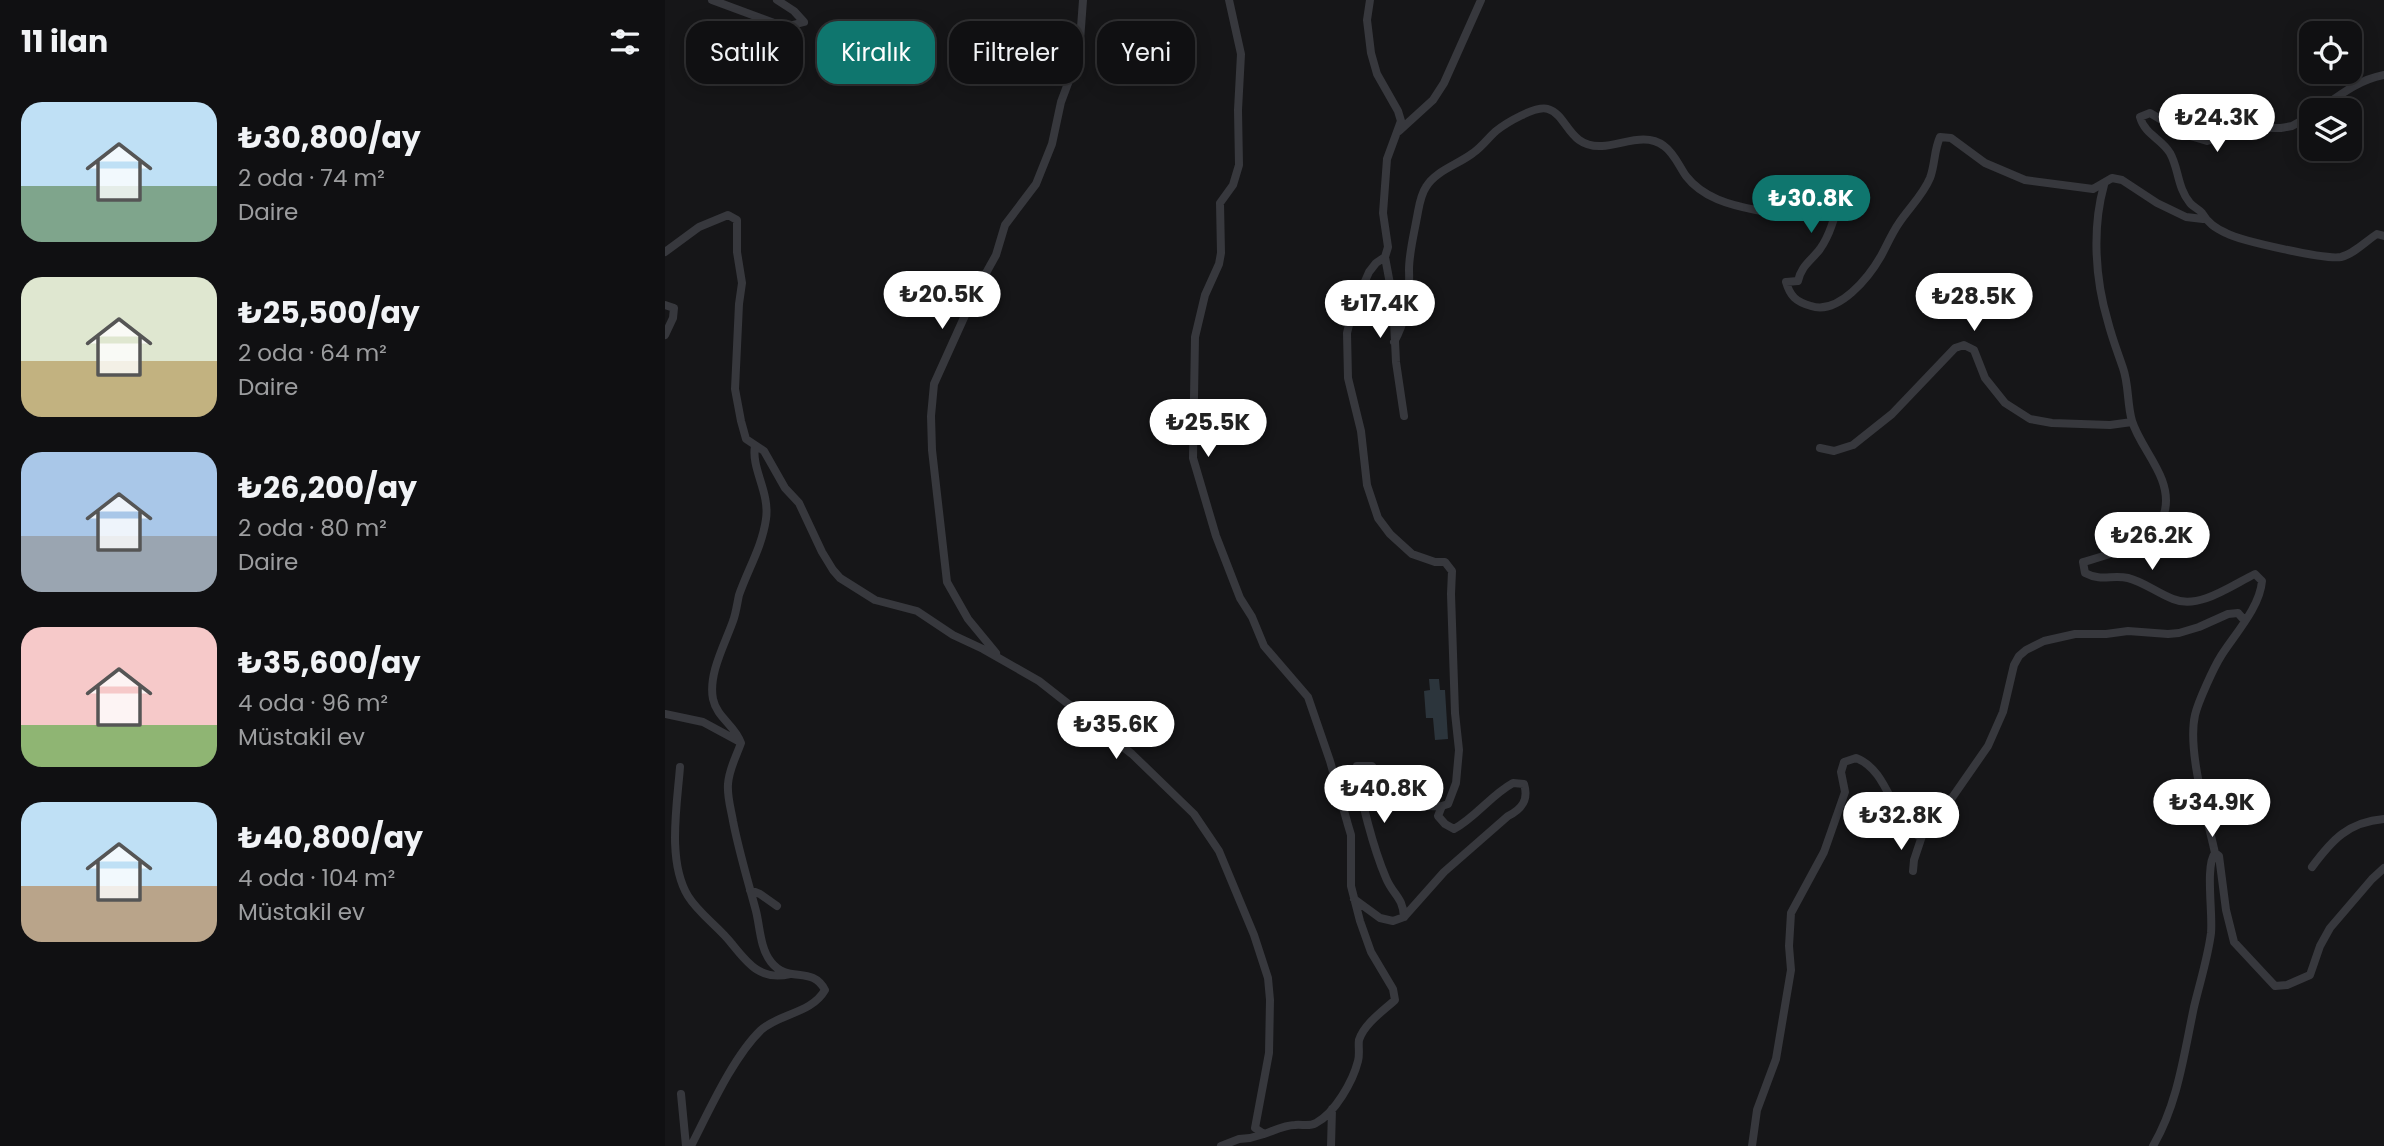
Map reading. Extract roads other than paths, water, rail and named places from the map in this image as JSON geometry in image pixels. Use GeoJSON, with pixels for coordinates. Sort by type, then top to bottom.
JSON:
{"type":"FeatureCollection","features":[{"type":"Feature","properties":{"kind":"street"},"geometry":{"type":"LineString","coordinates":[[712,0],[785,27],[804,22],[794,11],[777,0]]}},
{"type":"Feature","properties":{"kind":"street"},"geometry":{"type":"LineString","coordinates":[[1001,659],[968,619],[947,582],[932,450],[934,384],[996,254],[1005,225],[1036,184],[1052,144],[1061,102],[1076,62],[1083,0]]}},
{"type":"Feature","properties":{"kind":"street"},"geometry":{"type":"LineString","coordinates":[[1221,1146],[1294,1125],[1316,1124],[1332,1110],[1358,1063],[1359,1040],[1371,1021],[1395,1000],[1393,989],[1371,952],[1354,899],[1349,825],[1308,697],[1264,646],[1240,598],[1216,536],[1193,458],[1195,337],[1205,295],[1219,264],[1220,203],[1233,185],[1239,165],[1241,54],[1229,0]]}},
{"type":"Feature","properties":{"kind":"street"},"geometry":{"type":"LineString","coordinates":[[1370,0],[1367,31],[1371,53],[1382,84],[1401,121],[1387,159],[1383,213],[1388,247],[1385,257],[1394,310],[1394,342],[1404,415]]}},
{"type":"Feature","properties":{"kind":"street"},"geometry":{"type":"LineString","coordinates":[[1399,131],[1433,100],[1444,83],[1481,0]]}},
{"type":"Feature","properties":{"kind":"street"},"geometry":{"type":"LineString","coordinates":[[2336,98],[2363,80],[2384,75]]}},
{"type":"Feature","properties":{"kind":"street"},"geometry":{"type":"LineString","coordinates":[[1394,342],[1403,323],[1408,301],[1412,249],[1421,197],[1426,187],[1433,178],[1471,155],[1503,126],[1532,109],[1544,107],[1553,111],[1574,136],[1592,145],[1603,146],[1635,140],[1657,141],[1666,146],[1687,177],[1700,190],[1717,200],[1759,211],[1780,212],[1831,193],[1839,200],[1825,240],[1800,271],[1798,281],[1786,282],[1788,292],[1795,300],[1815,308],[1845,297],[1869,274],[1897,225],[1918,200],[1930,179],[1940,137],[1951,138],[1985,163],[2025,180],[2093,190],[2112,178],[2122,180],[2157,203],[2186,217],[2203,219],[2235,237],[2288,250],[2332,257],[2343,256],[2377,234],[2384,236]]}},
{"type":"Feature","properties":{"kind":"street"},"geometry":{"type":"LineString","coordinates":[[2203,219],[2201,212],[2191,205],[2184,195],[2171,155],[2149,135],[2140,117],[2150,113],[2178,130],[2207,141],[2249,128],[2281,128],[2299,122]]}},
{"type":"Feature","properties":{"kind":"street"},"geometry":{"type":"LineString","coordinates":[[2103,184],[2098,205],[2097,259],[2105,313],[2124,370],[2132,422],[2157,468],[2164,489],[2165,510],[2153,529],[2128,549],[2083,562],[2085,573],[2103,579],[2125,577],[2180,602],[2200,600],[2255,574],[2262,581],[2261,592],[2235,640],[2221,656],[2195,714],[2196,764],[2215,853],[2219,856],[2226,910],[2234,942],[2276,986],[2287,985],[2310,975],[2320,946],[2330,928],[2372,879],[2384,869]]}},
{"type":"Feature","properties":{"kind":"street"},"geometry":{"type":"LineString","coordinates":[[665,252],[708,222],[728,215],[737,220],[737,252],[742,283],[735,389],[746,439],[764,451],[785,488],[799,503],[822,552],[840,579],[875,600],[917,611],[953,635],[1039,681],[1132,754],[1195,814],[1219,850],[1254,935],[1268,978],[1269,1053],[1255,1128],[1264,1134]]}},
{"type":"Feature","properties":{"kind":"street"},"geometry":{"type":"LineString","coordinates":[[1385,257],[1369,272],[1353,309],[1347,334],[1347,367],[1352,401],[1361,431],[1367,485],[1378,518],[1383,527],[1412,554],[1434,562],[1445,562],[1452,571],[1454,687],[1459,762],[1454,792],[1448,803],[1442,806],[1420,807],[1400,800],[1391,793],[1373,766],[1357,766],[1370,829],[1387,881],[1404,906],[1404,917]]}},
{"type":"Feature","properties":{"kind":"street"},"geometry":{"type":"LineString","coordinates":[[665,305],[674,308],[673,318],[665,335]]}},
{"type":"Feature","properties":{"kind":"street"},"geometry":{"type":"LineString","coordinates":[[1820,448],[1834,452],[1853,445],[1892,414],[1955,348],[1965,345],[1974,350],[1985,379],[2005,403],[2030,419],[2052,423],[2110,425],[2132,422]]}},
{"type":"Feature","properties":{"kind":"street"},"geometry":{"type":"LineString","coordinates":[[755,446],[753,457],[767,508],[764,529],[719,659],[712,689],[716,710],[737,733],[741,743],[730,772],[728,794],[740,856],[766,953],[771,962],[790,974]]}},
{"type":"Feature","properties":{"kind":"street"},"geometry":{"type":"LineString","coordinates":[[1913,871],[1923,836],[1988,746],[2003,712],[2014,665],[2026,650],[2044,641],[2074,634],[2127,631],[2168,634],[2199,627],[2228,614],[2238,614],[2245,621]]}},
{"type":"Feature","properties":{"kind":"street"},"geometry":{"type":"LineString","coordinates":[[665,714],[703,722],[741,743]]}},
{"type":"Feature","properties":{"kind":"street"},"geometry":{"type":"LineString","coordinates":[[1752,1146],[1757,1110],[1776,1059],[1791,970],[1791,913],[1820,863],[1842,803],[1845,792],[1841,772],[1844,762],[1856,758],[1863,761],[1878,776],[1914,834],[1923,836]]}},
{"type":"Feature","properties":{"kind":"street"},"geometry":{"type":"LineString","coordinates":[[680,767],[675,836],[681,879],[689,899],[759,973],[811,976],[820,981],[825,990],[820,999],[811,1005],[763,1028],[748,1045],[689,1146]]}},
{"type":"Feature","properties":{"kind":"street"},"geometry":{"type":"LineString","coordinates":[[1354,899],[1380,918],[1394,921],[1404,917],[1444,872],[1517,811],[1524,804],[1527,794],[1524,784],[1513,783],[1454,829],[1438,816],[1442,806]]}},
{"type":"Feature","properties":{"kind":"street"},"geometry":{"type":"LineString","coordinates":[[2312,867],[2330,842],[2346,829],[2355,824],[2384,818]]}},
{"type":"Feature","properties":{"kind":"street"},"geometry":{"type":"LineString","coordinates":[[2153,1146],[2170,1111],[2185,1058],[2211,932],[2212,880],[2209,870],[2210,859],[2215,853]]}},
{"type":"Feature","properties":{"kind":"street"},"geometry":{"type":"LineString","coordinates":[[750,890],[761,894],[777,906]]}},
{"type":"Feature","properties":{"kind":"street"},"geometry":{"type":"LineString","coordinates":[[681,1094],[689,1146]]}},
{"type":"Feature","properties":{"kind":"street"},"geometry":{"type":"LineString","coordinates":[[1331,1146],[1332,1110]]}}]}
